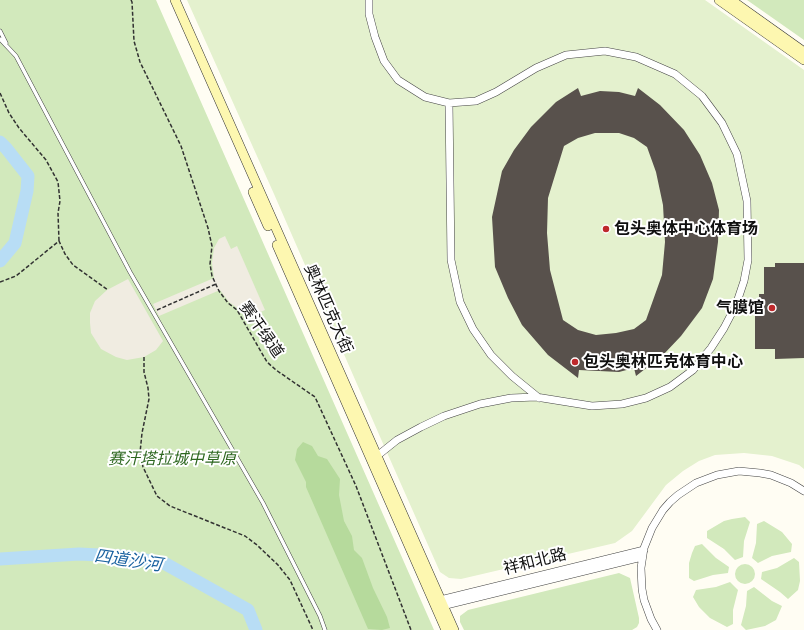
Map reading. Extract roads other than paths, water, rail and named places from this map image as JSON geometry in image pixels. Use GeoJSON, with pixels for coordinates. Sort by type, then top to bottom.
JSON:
{"type":"FeatureCollection","features":[{"type":"Feature","properties":{"kind":"main road","name":"奥林匹克大街"},"geometry":{"type":"LineString","coordinates":[[169,0],[438,604],[454,630]]}},
{"type":"Feature","properties":{"kind":"main road","name":"奥林匹克大街"},"geometry":{"type":"LineString","coordinates":[[175,0],[377,456],[438,604],[446,630]]}},
{"type":"Feature","properties":{"kind":"main road"},"geometry":{"type":"LineString","coordinates":[[720,0],[804,60]]}},
{"type":"Feature","properties":{"kind":"main road"},"geometry":{"type":"LineString","coordinates":[[731,0],[804,52]]}},
{"type":"Feature","properties":{"kind":"street"},"geometry":{"type":"LineString","coordinates":[[369,0],[369,14],[375,37],[384,61],[398,80],[424,97],[449,103],[476,101],[496,92],[536,68],[566,55],[605,51],[636,57],[675,74],[702,96],[722,123],[738,154],[747,201],[748,260],[744,281],[736,305],[712,348],[692,370],[670,387],[646,398],[622,404],[592,406],[539,398],[511,398],[480,404],[444,416],[397,440],[377,456]]}},
{"type":"Feature","properties":{"kind":"street"},"geometry":{"type":"LineString","coordinates":[[449,103],[451,260],[460,302],[473,329],[491,355],[512,376],[539,398]]}},
{"type":"Feature","properties":{"kind":"street"},"geometry":{"type":"LineString","coordinates":[[658,630],[651,619],[644,600],[641,579],[643,553],[652,528],[663,510],[678,494],[706,478],[728,472],[760,473],[782,479],[804,491]]}},
{"type":"Feature","properties":{"kind":"street","name":"祥和北路"},"geometry":{"type":"LineString","coordinates":[[438,604],[643,553]]}},
{"type":"Feature","properties":{"kind":"lane"},"geometry":{"type":"LineString","coordinates":[[0,31],[7,46]]}},
{"type":"Feature","properties":{"kind":"lane"},"geometry":{"type":"LineString","coordinates":[[0,39],[16,56],[130,272],[264,503],[326,630]]}},
{"type":"Feature","properties":{"kind":"waterway","name":"四道沙河"},"geometry":{"type":"LineString","coordinates":[[0,142],[28,176],[27,191],[15,243],[0,261]]}},
{"type":"Feature","properties":{"kind":"waterway","name":"四道沙河"},"geometry":{"type":"LineString","coordinates":[[0,559],[79,554],[119,556],[164,563],[248,610],[256,630]]}},
{"type":"Feature","properties":{"kind":"place","name":"包头奥体中心体育场"},"geometry":{"type":"Point","coordinates":[606,229]}},
{"type":"Feature","properties":{"kind":"place","name":"气膜馆"},"geometry":{"type":"Point","coordinates":[772,308]}},
{"type":"Feature","properties":{"kind":"place","name":"包头奥林匹克体育中心"},"geometry":{"type":"Point","coordinates":[575,362]}},
{"type":"Feature","properties":{"kind":"park label","name":"赛汗塔拉城中草原"},"geometry":{"type":"Point","coordinates":[172,459]}}]}
